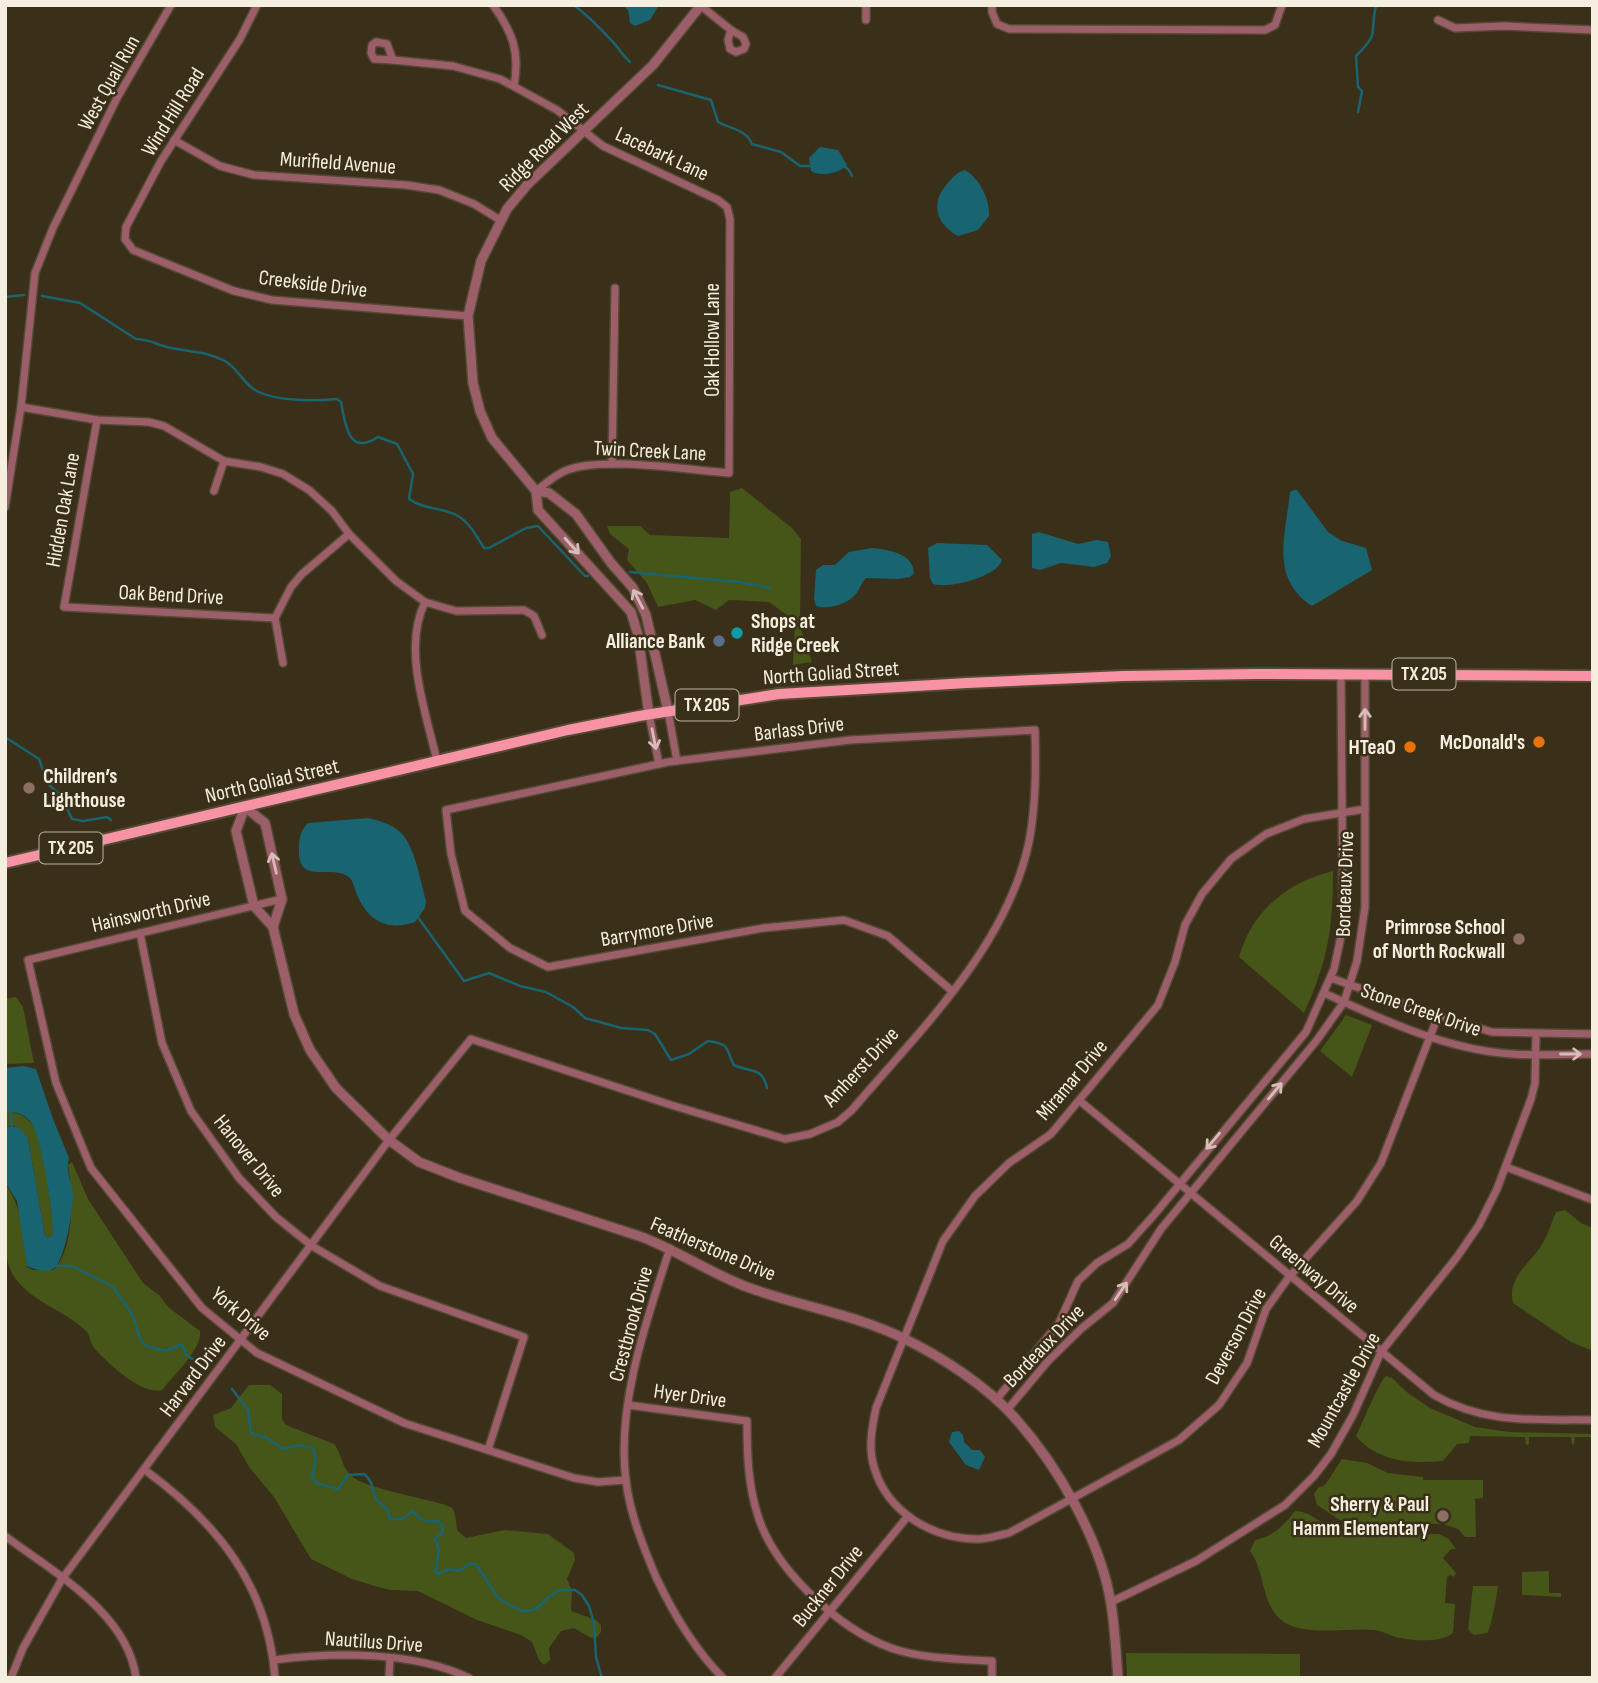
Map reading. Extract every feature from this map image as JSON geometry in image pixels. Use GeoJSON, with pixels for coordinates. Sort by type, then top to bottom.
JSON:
{"type":"FeatureCollection","features":[{"type":"Feature","properties":{"kind":"main road","name":"North Goliad Street"},"geometry":{"type":"LineString","coordinates":[[5,863],[568,730],[740,699],[821,691],[1123,676],[1342,673],[1593,676]]}},
{"type":"Feature","properties":{"kind":"street","name":"West Quail Run"},"geometry":{"type":"LineString","coordinates":[[5,507],[21,407],[35,273],[53,228],[117,98],[171,5]]}},
{"type":"Feature","properties":{"kind":"street","name":"Wind Hill Road"},"geometry":{"type":"LineString","coordinates":[[125,239],[126,227],[174,140],[240,39],[257,5]]}},
{"type":"Feature","properties":{"kind":"street"},"geometry":{"type":"LineString","coordinates":[[493,5],[512,36],[517,69],[514,86]]}},
{"type":"Feature","properties":{"kind":"street"},"geometry":{"type":"LineString","coordinates":[[866,5],[866,20]]}},
{"type":"Feature","properties":{"kind":"street"},"geometry":{"type":"LineString","coordinates":[[992,5],[997,23],[1009,29],[1265,30],[1275,25],[1282,5]]}},
{"type":"Feature","properties":{"kind":"street"},"geometry":{"type":"LineString","coordinates":[[701,6],[731,30]]}},
{"type":"Feature","properties":{"kind":"street","name":"Ridge Road West"},"geometry":{"type":"LineString","coordinates":[[659,764],[638,635],[631,612],[538,510],[536,491],[492,438],[480,411],[473,383],[468,316],[478,270],[500,220],[527,185],[653,65],[701,6]]}},
{"type":"Feature","properties":{"kind":"street"},"geometry":{"type":"LineString","coordinates":[[1438,20],[1455,28],[1504,26],[1593,30]]}},
{"type":"Feature","properties":{"kind":"street","name":"Lacebark Lane"},"geometry":{"type":"LineString","coordinates":[[393,60],[453,66],[500,79],[557,110],[603,146],[718,200],[727,207]]}},
{"type":"Feature","properties":{"kind":"street","name":"Murifield Avenue"},"geometry":{"type":"LineString","coordinates":[[174,140],[220,166],[254,175],[406,185],[439,190],[465,200],[500,220]]}},
{"type":"Feature","properties":{"kind":"street","name":"Oak Hollow Lane"},"geometry":{"type":"LineString","coordinates":[[727,207],[730,219],[729,473]]}},
{"type":"Feature","properties":{"kind":"street","name":"Creekside Drive"},"geometry":{"type":"LineString","coordinates":[[125,239],[133,250],[234,291],[272,300],[468,316]]}},
{"type":"Feature","properties":{"kind":"street"},"geometry":{"type":"LineString","coordinates":[[612,464],[615,288]]}},
{"type":"Feature","properties":{"kind":"street"},"geometry":{"type":"LineString","coordinates":[[21,407],[97,420],[149,422],[164,426],[224,461],[261,467],[283,474],[309,490],[396,581],[425,602],[456,611],[524,610],[534,616],[542,635]]}},
{"type":"Feature","properties":{"kind":"street","name":"Hidden Oak Lane"},"geometry":{"type":"LineString","coordinates":[[64,607],[97,420]]}},
{"type":"Feature","properties":{"kind":"street"},"geometry":{"type":"LineString","coordinates":[[214,491],[224,461]]}},
{"type":"Feature","properties":{"kind":"street","name":"Twin Creek Lane"},"geometry":{"type":"LineString","coordinates":[[536,491],[564,471],[583,465],[612,464],[729,473]]}},
{"type":"Feature","properties":{"kind":"street","name":"Ridge Road West"},"geometry":{"type":"LineString","coordinates":[[536,491],[548,493],[576,514],[611,563],[633,588],[651,631],[677,761]]}},
{"type":"Feature","properties":{"kind":"street"},"geometry":{"type":"LineString","coordinates":[[283,663],[275,618],[291,587],[302,574],[349,534]]}},
{"type":"Feature","properties":{"kind":"street"},"geometry":{"type":"LineString","coordinates":[[425,602],[417,618],[414,652],[437,761]]}},
{"type":"Feature","properties":{"kind":"street","name":"Oak Bend Drive"},"geometry":{"type":"LineString","coordinates":[[64,607],[275,618]]}},
{"type":"Feature","properties":{"kind":"street"},"geometry":{"type":"LineString","coordinates":[[638,635],[651,631]]}},
{"type":"Feature","properties":{"kind":"street","name":"Bordeaux Drive"},"geometry":{"type":"LineString","coordinates":[[996,1400],[1059,1323],[1079,1281],[1097,1263],[1128,1244],[1306,1031],[1331,978],[1343,927],[1342,673]]}},
{"type":"Feature","properties":{"kind":"street","name":"Bordeaux Drive"},"geometry":{"type":"LineString","coordinates":[[1007,1410],[1048,1361],[1113,1303],[1161,1229],[1317,1040],[1344,1002],[1362,937],[1365,907],[1365,674]]}},
{"type":"Feature","properties":{"kind":"street","name":"Barlass Drive"},"geometry":{"type":"LineString","coordinates":[[446,810],[677,761],[850,740],[1035,730]]}},
{"type":"Feature","properties":{"kind":"street","name":"Amherst Drive"},"geometry":{"type":"LineString","coordinates":[[471,1039],[671,1105],[785,1139],[810,1134],[838,1122],[852,1110],[968,972],[988,942],[1012,895],[1029,843],[1036,788],[1035,730]]}},
{"type":"Feature","properties":{"kind":"street"},"geometry":{"type":"LineString","coordinates":[[245,807],[265,823],[282,899],[273,927]]}},
{"type":"Feature","properties":{"kind":"street","name":"Featherstone Drive"},"geometry":{"type":"LineString","coordinates":[[245,807],[236,831],[254,906],[273,927],[294,1014],[310,1051],[336,1088],[389,1140],[419,1162],[670,1248],[746,1286],[903,1338],[961,1372],[1007,1410],[1050,1462],[1073,1499],[1095,1548],[1111,1602],[1118,1678]]}},
{"type":"Feature","properties":{"kind":"street","name":"Miramar Drive"},"geometry":{"type":"LineString","coordinates":[[908,1517],[889,1497],[874,1467],[871,1436],[878,1399],[943,1241],[975,1196],[1009,1163],[1051,1134],[1158,1005],[1175,962],[1185,925],[1202,894],[1231,859],[1266,834],[1304,819],[1365,809]]}},
{"type":"Feature","properties":{"kind":"street","name":"Barrymore Drive"},"geometry":{"type":"LineString","coordinates":[[446,810],[451,854],[465,911],[510,948],[548,967],[764,928],[844,920],[888,936],[952,991]]}},
{"type":"Feature","properties":{"kind":"street","name":"Hainsworth Drive"},"geometry":{"type":"LineString","coordinates":[[28,960],[282,899]]}},
{"type":"Feature","properties":{"kind":"street","name":"Hanover Drive"},"geometry":{"type":"LineString","coordinates":[[140,933],[162,1043],[191,1111],[239,1178],[276,1217],[312,1245],[380,1286],[524,1337],[488,1450]]}},
{"type":"Feature","properties":{"kind":"street","name":"York Drive"},"geometry":{"type":"LineString","coordinates":[[28,960],[56,1083],[91,1168],[202,1308],[257,1353],[404,1423],[574,1478],[598,1482],[626,1480]]}},
{"type":"Feature","properties":{"kind":"street","name":"Stone Creek Drive"},"geometry":{"type":"LineString","coordinates":[[1331,978],[1492,1032],[1593,1034]]}},
{"type":"Feature","properties":{"kind":"street","name":"Stone Creek Drive"},"geometry":{"type":"LineString","coordinates":[[1324,993],[1431,1037],[1471,1048],[1512,1054],[1593,1055]]}},
{"type":"Feature","properties":{"kind":"street","name":"Deverson Drive"},"geometry":{"type":"LineString","coordinates":[[908,1517],[951,1537],[981,1540],[1009,1532],[1179,1440],[1219,1405],[1247,1363],[1266,1308],[1289,1277],[1357,1201],[1381,1163],[1438,1016]]}},
{"type":"Feature","properties":{"kind":"street","name":"Mountcastle Drive"},"geometry":{"type":"LineString","coordinates":[[1111,1602],[1196,1561],[1285,1505],[1314,1476],[1331,1454],[1353,1415],[1381,1352],[1472,1236],[1497,1189],[1531,1099],[1536,1034]]}},
{"type":"Feature","properties":{"kind":"street","name":"Harvard Drive"},"geometry":{"type":"LineString","coordinates":[[11,1678],[23,1648],[62,1579],[389,1140],[471,1039]]}},
{"type":"Feature","properties":{"kind":"street"},"geometry":{"type":"LineString","coordinates":[[1250,1098],[1261,1107]]}},
{"type":"Feature","properties":{"kind":"street","name":"Greenway Drive"},"geometry":{"type":"LineString","coordinates":[[1080,1101],[1434,1395],[1473,1413],[1501,1419],[1593,1420]]}},
{"type":"Feature","properties":{"kind":"street"},"geometry":{"type":"LineString","coordinates":[[1506,1167],[1593,1200]]}},
{"type":"Feature","properties":{"kind":"street","name":"Crestbrook Drive"},"geometry":{"type":"LineString","coordinates":[[670,1248],[636,1360],[628,1405],[626,1480],[641,1543],[670,1607],[708,1663],[723,1678]]}},
{"type":"Feature","properties":{"kind":"street","name":"Hyer Drive"},"geometry":{"type":"LineString","coordinates":[[628,1405],[747,1421],[748,1472],[759,1518],[780,1558],[807,1591],[829,1612]]}},
{"type":"Feature","properties":{"kind":"street"},"geometry":{"type":"LineString","coordinates":[[145,1470],[180,1496],[204,1520],[239,1566],[263,1614],[274,1660],[275,1678]]}},
{"type":"Feature","properties":{"kind":"street","name":"Buckner Drive"},"geometry":{"type":"LineString","coordinates":[[775,1678],[908,1517]]}},
{"type":"Feature","properties":{"kind":"street"},"geometry":{"type":"LineString","coordinates":[[5,1536],[95,1604],[121,1635],[135,1668],[136,1678]]}},
{"type":"Feature","properties":{"kind":"street"},"geometry":{"type":"LineString","coordinates":[[829,1612],[891,1648],[940,1659],[992,1661],[992,1678]]}},
{"type":"Feature","properties":{"kind":"street","name":"Nautilus Drive"},"geometry":{"type":"LineString","coordinates":[[274,1660],[315,1656],[390,1658],[426,1662],[469,1678]]}},
{"type":"Feature","properties":{"kind":"street"},"geometry":{"type":"LineString","coordinates":[[389,1678],[390,1658]]}},
{"type":"Feature","properties":{"kind":"green space"},"geometry":{"type":"Polygon","coordinates":[[[742,488],[792,528],[801,539],[800,626],[812,662],[793,665],[795,621],[769,602],[729,600],[716,610],[695,600],[658,607],[647,583],[627,560],[629,549],[610,534],[607,526],[640,526],[650,535],[729,538],[730,492],[742,488]]]}},
{"type":"Feature","properties":{"kind":"green space"},"geometry":{"type":"Polygon","coordinates":[[[1333,871],[1332,910],[1324,960],[1304,1013],[1239,957],[1253,926],[1262,912],[1274,901],[1301,883],[1333,871]]]}},
{"type":"Feature","properties":{"kind":"green space"},"geometry":{"type":"Polygon","coordinates":[[[16,997],[23,1007],[34,1063],[5,1064],[5,999],[16,997]]]}},
{"type":"Feature","properties":{"kind":"green space"},"geometry":{"type":"Polygon","coordinates":[[[1346,1015],[1372,1025],[1352,1077],[1320,1051],[1346,1015]]]}},
{"type":"Feature","properties":{"kind":"green space"},"geometry":{"type":"Polygon","coordinates":[[[9,1111],[30,1121],[41,1145],[54,1227],[53,1234],[48,1238],[45,1236],[28,1139],[13,1125],[5,1127],[5,1112],[9,1111]]]}},
{"type":"Feature","properties":{"kind":"green space"},"geometry":{"type":"Polygon","coordinates":[[[72,1162],[88,1199],[143,1283],[160,1296],[168,1307],[200,1331],[200,1338],[192,1353],[162,1390],[145,1388],[117,1370],[93,1347],[85,1330],[28,1292],[9,1266],[4,1230],[5,1183],[22,1224],[27,1267],[33,1270],[53,1270],[60,1261],[69,1236],[71,1190],[68,1165],[72,1162]]]}},
{"type":"Feature","properties":{"kind":"green space"},"geometry":{"type":"Polygon","coordinates":[[[1565,1210],[1581,1223],[1593,1228],[1593,1351],[1571,1342],[1513,1303],[1512,1293],[1517,1277],[1540,1247],[1556,1212],[1565,1210]]]}},
{"type":"Feature","properties":{"kind":"green space"},"geometry":{"type":"Polygon","coordinates":[[[1386,1376],[1430,1408],[1475,1427],[1509,1432],[1593,1434],[1593,1437],[1575,1437],[1572,1445],[1571,1437],[1529,1437],[1529,1444],[1526,1445],[1525,1437],[1470,1436],[1469,1443],[1457,1444],[1443,1461],[1407,1461],[1385,1456],[1364,1445],[1356,1436],[1386,1376]]]}},
{"type":"Feature","properties":{"kind":"green space"},"geometry":{"type":"Polygon","coordinates":[[[249,1385],[270,1385],[282,1394],[282,1419],[286,1425],[334,1444],[346,1469],[361,1482],[452,1508],[457,1530],[466,1538],[504,1530],[548,1534],[574,1553],[575,1560],[567,1579],[572,1591],[571,1611],[596,1620],[601,1625],[601,1632],[597,1637],[591,1638],[574,1628],[561,1631],[549,1648],[550,1660],[544,1665],[539,1660],[532,1642],[521,1635],[477,1620],[418,1591],[378,1587],[352,1579],[311,1559],[274,1497],[249,1467],[236,1444],[215,1427],[213,1415],[231,1408],[249,1385]]]}},
{"type":"Feature","properties":{"kind":"green space"},"geometry":{"type":"Polygon","coordinates":[[[1342,1459],[1367,1463],[1388,1473],[1423,1477],[1423,1480],[1483,1480],[1483,1498],[1475,1499],[1476,1537],[1465,1537],[1458,1529],[1443,1524],[1353,1523],[1340,1520],[1317,1505],[1314,1494],[1318,1488],[1325,1485],[1342,1459]]]}},
{"type":"Feature","properties":{"kind":"green space"},"geometry":{"type":"Polygon","coordinates":[[[1295,1511],[1307,1514],[1340,1531],[1377,1535],[1439,1534],[1449,1539],[1456,1549],[1451,1549],[1443,1558],[1456,1573],[1454,1577],[1447,1577],[1445,1603],[1455,1604],[1453,1633],[1434,1640],[1417,1640],[1375,1630],[1312,1630],[1289,1625],[1280,1619],[1269,1604],[1250,1551],[1255,1540],[1278,1530],[1295,1511]]]}},
{"type":"Feature","properties":{"kind":"green space"},"geometry":{"type":"Polygon","coordinates":[[[1549,1571],[1549,1593],[1561,1593],[1561,1597],[1522,1595],[1522,1572],[1549,1571]]]}},
{"type":"Feature","properties":{"kind":"green space"},"geometry":{"type":"Polygon","coordinates":[[[1473,1586],[1498,1586],[1487,1633],[1474,1635],[1468,1630],[1473,1586]]]}},
{"type":"Feature","properties":{"kind":"green space"},"geometry":{"type":"Polygon","coordinates":[[[1126,1653],[1300,1654],[1300,1678],[1127,1678],[1126,1653]]]}},
{"type":"Feature","properties":{"kind":"water"},"geometry":{"type":"Polygon","coordinates":[[[622,5],[659,5],[650,20],[635,26],[630,23],[628,10],[622,5]]]}},
{"type":"Feature","properties":{"kind":"water"},"geometry":{"type":"Polygon","coordinates":[[[820,147],[838,150],[847,165],[829,174],[811,171],[809,158],[820,147]]]}},
{"type":"Feature","properties":{"kind":"water"},"geometry":{"type":"Polygon","coordinates":[[[965,170],[983,190],[989,216],[978,230],[958,236],[940,219],[937,206],[938,198],[947,184],[957,173],[965,170]]]}},
{"type":"Feature","properties":{"kind":"water"},"geometry":{"type":"Polygon","coordinates":[[[1297,490],[1328,532],[1342,541],[1366,548],[1372,570],[1312,606],[1299,595],[1285,568],[1284,539],[1290,492],[1297,490]]]}},
{"type":"Feature","properties":{"kind":"water"},"geometry":{"type":"Polygon","coordinates":[[[1039,532],[1078,544],[1097,540],[1108,542],[1111,556],[1107,563],[1094,567],[1061,563],[1040,570],[1032,568],[1032,534],[1039,532]]]}},
{"type":"Feature","properties":{"kind":"water"},"geometry":{"type":"Polygon","coordinates":[[[937,543],[987,545],[1002,560],[991,572],[972,580],[950,585],[933,584],[930,578],[928,548],[937,543]]]}},
{"type":"Feature","properties":{"kind":"water"},"geometry":{"type":"Polygon","coordinates":[[[872,548],[905,557],[913,566],[914,573],[910,577],[898,579],[866,578],[848,601],[832,607],[816,606],[816,570],[823,565],[835,565],[849,552],[872,548]]]}},
{"type":"Feature","properties":{"kind":"water"},"geometry":{"type":"Polygon","coordinates":[[[369,818],[397,829],[409,845],[426,901],[425,908],[415,922],[388,925],[381,922],[363,906],[350,878],[334,872],[309,871],[303,867],[300,859],[300,837],[308,823],[369,818]]]}},
{"type":"Feature","properties":{"kind":"water"},"geometry":{"type":"Polygon","coordinates":[[[23,1066],[36,1069],[69,1158],[68,1172],[73,1195],[68,1235],[57,1264],[47,1271],[27,1266],[17,1201],[5,1182],[5,1127],[13,1126],[21,1130],[28,1139],[45,1236],[48,1238],[53,1234],[46,1175],[34,1128],[22,1115],[5,1112],[5,1068],[23,1066]]]}},
{"type":"Feature","properties":{"kind":"water"},"geometry":{"type":"Polygon","coordinates":[[[959,1431],[972,1450],[980,1450],[985,1457],[979,1470],[966,1465],[949,1442],[952,1432],[959,1431]]]}},
{"type":"Feature","properties":{"kind":"waterway"},"geometry":{"type":"LineString","coordinates":[[574,5],[603,31],[630,62]]}},
{"type":"Feature","properties":{"kind":"waterway"},"geometry":{"type":"LineString","coordinates":[[1358,112],[1362,91],[1358,87],[1356,56],[1369,42],[1373,32],[1376,5]]}},
{"type":"Feature","properties":{"kind":"waterway"},"geometry":{"type":"LineString","coordinates":[[658,85],[711,100],[718,122],[742,132],[752,144],[781,152],[800,166],[813,166]]}},
{"type":"Feature","properties":{"kind":"waterway"},"geometry":{"type":"LineString","coordinates":[[843,165],[852,176]]}},
{"type":"Feature","properties":{"kind":"waterway"},"geometry":{"type":"LineString","coordinates":[[5,297],[24,295]]}},
{"type":"Feature","properties":{"kind":"waterway"},"geometry":{"type":"LineString","coordinates":[[42,296],[80,303],[136,339],[218,358],[229,364],[248,385],[260,393],[293,400],[337,399],[341,402],[347,428],[354,440],[360,443],[378,437],[397,444],[413,474],[409,499],[458,516],[470,526],[484,548],[489,548],[526,528],[538,526],[585,576],[588,576]]}},
{"type":"Feature","properties":{"kind":"waterway"},"geometry":{"type":"LineString","coordinates":[[630,572],[739,582],[770,588]]}},
{"type":"Feature","properties":{"kind":"waterway"},"geometry":{"type":"LineString","coordinates":[[5,737],[39,759],[48,784],[61,796],[72,819],[83,821],[107,817],[111,820]]}},
{"type":"Feature","properties":{"kind":"waterway"},"geometry":{"type":"LineString","coordinates":[[417,916],[464,981],[489,973],[520,986],[546,992],[573,1007],[585,1018],[621,1028],[648,1030],[655,1034],[671,1060],[689,1054],[708,1041],[721,1044],[727,1048],[734,1065],[759,1073],[767,1088]]}},
{"type":"Feature","properties":{"kind":"waterway"},"geometry":{"type":"LineString","coordinates":[[5,1039],[5,1057]]}},
{"type":"Feature","properties":{"kind":"waterway"},"geometry":{"type":"LineString","coordinates":[[11,1111],[12,1129]]}},
{"type":"Feature","properties":{"kind":"waterway"},"geometry":{"type":"LineString","coordinates":[[53,1266],[72,1266],[113,1287],[133,1316],[140,1339],[146,1346],[166,1351],[182,1344],[186,1355],[199,1363]]}},
{"type":"Feature","properties":{"kind":"waterway"},"geometry":{"type":"LineString","coordinates":[[232,1389],[248,1410],[251,1433],[267,1438],[283,1449],[299,1445],[313,1448],[316,1460],[312,1477],[316,1483],[338,1489],[348,1475],[364,1474],[370,1480],[377,1500],[386,1508],[390,1519],[402,1519],[413,1511],[424,1520],[438,1521],[443,1532],[435,1539],[439,1550],[435,1572],[438,1574],[449,1569],[459,1571],[470,1564],[476,1564],[498,1598],[525,1611],[536,1609],[560,1590],[575,1590],[582,1595],[589,1606],[594,1623],[596,1657],[602,1678]]}},
{"type":"Feature","properties":{"kind":"place","name":"Shops at Ridge Creek"},"geometry":{"type":"Point","coordinates":[737,633]}},
{"type":"Feature","properties":{"kind":"place","name":"Alliance Bank"},"geometry":{"type":"Point","coordinates":[719,641]}},
{"type":"Feature","properties":{"kind":"place","name":"McDonald's"},"geometry":{"type":"Point","coordinates":[1539,742]}},
{"type":"Feature","properties":{"kind":"place","name":"HTeaO"},"geometry":{"type":"Point","coordinates":[1410,747]}},
{"type":"Feature","properties":{"kind":"place","name":"Children’s Lighthouse"},"geometry":{"type":"Point","coordinates":[29,788]}},
{"type":"Feature","properties":{"kind":"place","name":"Primrose School of North Rockwall"},"geometry":{"type":"Point","coordinates":[1519,939]}},
{"type":"Feature","properties":{"kind":"place","name":"Sherry & Paul Hamm Elementary"},"geometry":{"type":"Point","coordinates":[1443,1516]}}]}
